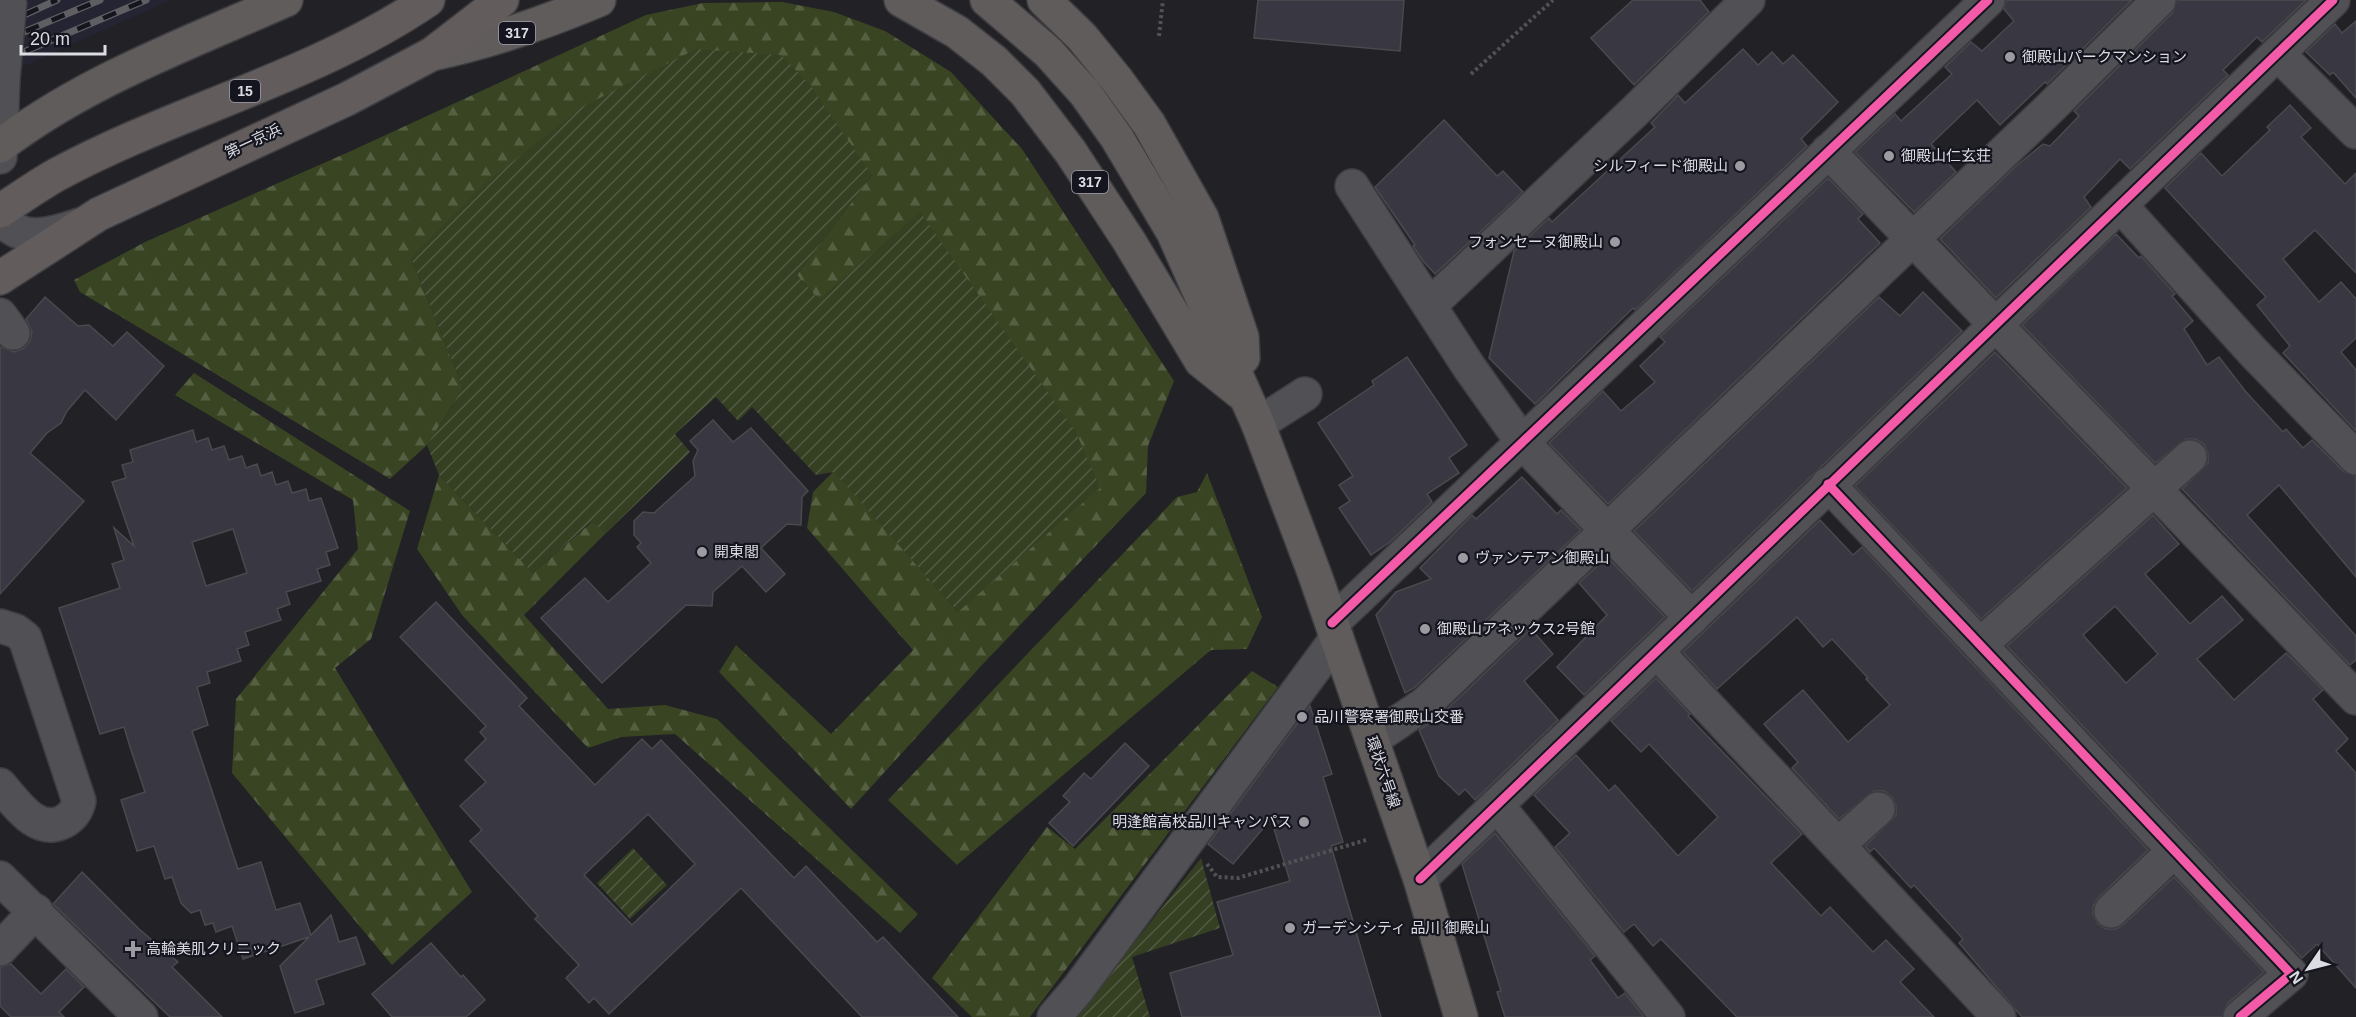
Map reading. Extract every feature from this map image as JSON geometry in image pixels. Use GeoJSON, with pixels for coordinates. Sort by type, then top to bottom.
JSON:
{"type":"FeatureCollection","features":[{"type":"Feature","properties":{"kind":"highway","name":"15"},"geometry":{"type":"LineString","coordinates":[[0,211],[57,175],[296,69],[369,34],[428,0]]}},
{"type":"Feature","properties":{"kind":"highway","name":"第一京浜"},"geometry":{"type":"LineString","coordinates":[[0,278],[84,223],[144,191],[347,99],[432,54],[502,0]]}},
{"type":"Feature","properties":{"kind":"main road"},"geometry":{"type":"LineString","coordinates":[[0,146],[34,120],[104,82],[286,0]]}},
{"type":"Feature","properties":{"kind":"main road","name":"317"},"geometry":{"type":"LineString","coordinates":[[432,54],[477,45],[530,29],[599,0]]}},
{"type":"Feature","properties":{"kind":"main road","name":"317"},"geometry":{"type":"LineString","coordinates":[[901,0],[957,32],[994,61],[1025,93],[1083,171],[1201,361],[1251,410]]}},
{"type":"Feature","properties":{"kind":"main road"},"geometry":{"type":"LineString","coordinates":[[987,0],[1048,52],[1085,93],[1117,138],[1173,232],[1251,410]]}},
{"type":"Feature","properties":{"kind":"main road"},"geometry":{"type":"LineString","coordinates":[[1044,0],[1082,37],[1149,124],[1202,218],[1242,337],[1251,410]]}},
{"type":"Feature","properties":{"kind":"main road","name":"環状六号線"},"geometry":{"type":"LineString","coordinates":[[1251,410],[1334,630],[1420,879],[1461,1017]]}},
{"type":"Feature","properties":{"kind":"street"},"geometry":{"type":"LineString","coordinates":[[0,157],[3,79],[10,0]]}},
{"type":"Feature","properties":{"kind":"street"},"geometry":{"type":"LineString","coordinates":[[1430,305],[1635,111],[1748,0]]}},
{"type":"Feature","properties":{"kind":"street"},"geometry":{"type":"LineString","coordinates":[[1054,1017],[1092,971],[1334,630],[1523,443],[1988,0]]}},
{"type":"Feature","properties":{"kind":"street"},"geometry":{"type":"LineString","coordinates":[[1372,741],[1426,703],[1608,531],[2159,0]]}},
{"type":"Feature","properties":{"kind":"street"},"geometry":{"type":"LineString","coordinates":[[1420,879],[2333,0]]}},
{"type":"Feature","properties":{"kind":"street"},"geometry":{"type":"LineString","coordinates":[[2278,54],[2356,132]]}},
{"type":"Feature","properties":{"kind":"street"},"geometry":{"type":"LineString","coordinates":[[1828,151],[2356,698]]}},
{"type":"Feature","properties":{"kind":"street"},"geometry":{"type":"LineString","coordinates":[[1352,186],[1469,367],[1523,443],[1692,618]]}},
{"type":"Feature","properties":{"kind":"street"},"geometry":{"type":"LineString","coordinates":[[2121,206],[2253,352],[2356,458]]}},
{"type":"Feature","properties":{"kind":"street"},"geometry":{"type":"LineString","coordinates":[[0,216],[13,230],[25,235],[56,233],[84,223]]}},
{"type":"Feature","properties":{"kind":"street"},"geometry":{"type":"LineString","coordinates":[[1251,410],[1305,394]]}},
{"type":"Feature","properties":{"kind":"street"},"geometry":{"type":"LineString","coordinates":[[1980,645],[2190,457]]}},
{"type":"Feature","properties":{"kind":"street"},"geometry":{"type":"LineString","coordinates":[[1828,484],[2291,975],[2240,1017]]}},
{"type":"Feature","properties":{"kind":"street"},"geometry":{"type":"LineString","coordinates":[[0,626],[16,631],[25,638],[79,801],[77,809],[62,822],[47,826],[37,823],[0,785]]}},
{"type":"Feature","properties":{"kind":"street"},"geometry":{"type":"LineString","coordinates":[[1658,652],[1999,1017]]}},
{"type":"Feature","properties":{"kind":"street"},"geometry":{"type":"LineString","coordinates":[[1497,805],[1668,1017]]}},
{"type":"Feature","properties":{"kind":"street"},"geometry":{"type":"LineString","coordinates":[[1838,845],[1878,808]]}},
{"type":"Feature","properties":{"kind":"street"},"geometry":{"type":"LineString","coordinates":[[2111,911],[2174,851]]}},
{"type":"Feature","properties":{"kind":"street"},"geometry":{"type":"LineString","coordinates":[[0,878],[141,1017]]}},
{"type":"Feature","properties":{"kind":"street"},"geometry":{"type":"LineString","coordinates":[[0,949],[36,911]]}},
{"type":"Feature","properties":{"kind":"path"},"geometry":{"type":"LineString","coordinates":[[1159,36],[1163,0]]}},
{"type":"Feature","properties":{"kind":"path"},"geometry":{"type":"LineString","coordinates":[[1471,74],[1553,0]]}},
{"type":"Feature","properties":{"kind":"path"},"geometry":{"type":"LineString","coordinates":[[1204,856],[1208,868],[1217,877],[1238,878],[1366,840]]}},
{"type":"Feature","properties":{"kind":"shaded area"},"geometry":{"type":"Polygon","coordinates":[[[0,0],[171,0],[0,77],[0,0]]]}},
{"type":"Feature","properties":{"kind":"green space"},"geometry":{"type":"Polygon","coordinates":[[[782,2],[834,12],[885,31],[951,72],[1022,149],[1174,381],[1148,446],[1146,493],[981,666],[851,809],[719,672],[736,645],[831,734],[913,650],[807,528],[813,492],[834,471],[958,612],[921,212],[819,300],[797,275],[872,175],[411,258],[463,388],[427,445],[390,479],[80,292],[74,280],[145,242],[351,151],[646,15],[703,3],[782,2]]]}},
{"type":"Feature","properties":{"kind":"green space"},"geometry":{"type":"Polygon","coordinates":[[[696,49],[781,55],[810,85],[872,175],[797,275],[819,300],[920,212],[1076,432],[1100,488],[958,612],[834,472],[816,475],[752,407],[738,421],[716,397],[675,434],[690,452],[606,533],[591,522],[533,573],[439,475],[427,445],[463,388],[411,258],[487,182],[582,107],[696,49]]]}},
{"type":"Feature","properties":{"kind":"green space"},"geometry":{"type":"Polygon","coordinates":[[[194,373],[410,511],[371,639],[335,668],[472,892],[392,965],[232,773],[236,699],[358,549],[353,500],[175,395],[194,373]]]}},
{"type":"Feature","properties":{"kind":"green space"},"geometry":{"type":"Polygon","coordinates":[[[1207,473],[1262,617],[1247,649],[1211,650],[957,865],[888,800],[1177,497],[1197,492],[1207,473]]]}},
{"type":"Feature","properties":{"kind":"green space"},"geometry":{"type":"Polygon","coordinates":[[[439,475],[533,573],[592,522],[606,533],[524,615],[608,709],[665,705],[717,719],[918,914],[900,933],[675,734],[621,737],[588,748],[462,615],[417,549],[439,475]]]}},
{"type":"Feature","properties":{"kind":"green space"},"geometry":{"type":"Polygon","coordinates":[[[1252,671],[1278,687],[1030,1017],[972,1017],[932,978],[1047,827],[1075,849],[1252,671]]]}},
{"type":"Feature","properties":{"kind":"green space"},"geometry":{"type":"Polygon","coordinates":[[[633,848],[667,885],[630,919],[597,883],[633,848]]]}},
{"type":"Feature","properties":{"kind":"green space"},"geometry":{"type":"Polygon","coordinates":[[[1201,858],[1220,928],[1132,957],[1150,1017],[1076,1017],[1201,858]]]}},
{"type":"Feature","properties":{"kind":"building"},"geometry":{"type":"Polygon","coordinates":[[[1258,0],[1404,0],[1400,51],[1254,38],[1258,0]]]}},
{"type":"Feature","properties":{"kind":"building"},"geometry":{"type":"Polygon","coordinates":[[[1633,0],[1700,0],[1709,12],[1634,85],[1591,38],[1633,0]]]}},
{"type":"Feature","properties":{"kind":"building"},"geometry":{"type":"Polygon","coordinates":[[[2006,0],[2132,0],[2047,84],[2045,82],[2000,125],[1977,100],[1931,144],[1956,172],[1914,212],[1855,152],[1895,114],[1901,121],[1952,74],[1945,67],[1971,42],[1982,51],[2014,21],[2004,9],[2006,0]]]}},
{"type":"Feature","properties":{"kind":"building"},"geometry":{"type":"Polygon","coordinates":[[[2177,0],[2306,0],[2262,42],[2257,37],[2223,70],[2228,75],[2130,169],[2120,159],[2084,197],[2091,207],[1996,298],[1940,239],[2015,167],[2043,144],[2050,146],[2079,116],[2074,111],[2172,13],[2177,0]]]}},
{"type":"Feature","properties":{"kind":"building"},"geometry":{"type":"Polygon","coordinates":[[[2356,21],[2356,98],[2333,72],[2330,75],[2306,52],[2335,24],[2342,33],[2356,21]]]}},
{"type":"Feature","properties":{"kind":"building"},"geometry":{"type":"Polygon","coordinates":[[[1743,49],[1758,65],[1772,52],[1783,64],[1793,55],[1838,102],[1801,139],[1807,146],[1635,310],[1633,308],[1535,404],[1489,358],[1514,251],[1549,218],[1552,222],[1655,127],[1651,123],[1678,95],[1685,103],[1743,49]]]}},
{"type":"Feature","properties":{"kind":"building"},"geometry":{"type":"Polygon","coordinates":[[[2290,105],[2311,128],[2301,137],[2345,184],[2356,173],[2356,273],[2315,230],[2283,259],[2319,302],[2341,282],[2356,299],[2356,338],[2341,352],[2356,370],[2356,431],[2283,353],[2290,346],[2257,305],[2266,297],[2165,188],[2201,153],[2222,176],[2270,130],[2267,127],[2290,105]]]}},
{"type":"Feature","properties":{"kind":"building"},"geometry":{"type":"Polygon","coordinates":[[[1444,120],[1497,176],[1503,171],[1523,192],[1435,274],[1423,261],[1413,246],[1415,245],[1375,187],[1444,120]]]}},
{"type":"Feature","properties":{"kind":"building"},"geometry":{"type":"Polygon","coordinates":[[[1828,178],[1863,214],[1858,219],[1880,243],[1608,504],[1549,443],[1603,391],[1621,411],[1655,382],[1640,366],[1665,342],[1660,337],[1828,178]]]}},
{"type":"Feature","properties":{"kind":"building"},"geometry":{"type":"Polygon","coordinates":[[[2116,234],[2139,258],[2141,256],[2175,294],[2172,296],[2193,321],[2184,329],[2207,365],[2219,357],[2246,392],[2283,432],[2286,429],[2303,448],[2312,440],[2343,471],[2356,476],[2356,577],[2279,485],[2247,515],[2356,636],[2356,660],[2350,665],[2182,489],[2208,463],[2208,454],[2204,444],[2195,439],[2186,439],[2155,463],[2022,325],[2116,234]]]}},
{"type":"Feature","properties":{"kind":"building"},"geometry":{"type":"Polygon","coordinates":[[[1923,292],[1962,331],[1692,591],[1634,531],[1879,297],[1900,316],[1923,292]]]}},
{"type":"Feature","properties":{"kind":"building"},"geometry":{"type":"Polygon","coordinates":[[[45,297],[78,326],[89,325],[113,346],[127,332],[164,366],[116,420],[85,390],[67,411],[61,423],[47,433],[30,453],[84,501],[0,594],[0,347],[14,352],[24,348],[30,341],[32,332],[26,319],[45,297]]]}},
{"type":"Feature","properties":{"kind":"building"},"geometry":{"type":"Polygon","coordinates":[[[1995,352],[2127,488],[1981,619],[1855,486],[1995,352]]]}},
{"type":"Feature","properties":{"kind":"building"},"geometry":{"type":"Polygon","coordinates":[[[1407,357],[1467,445],[1449,458],[1459,473],[1427,494],[1432,502],[1390,542],[1371,555],[1339,508],[1350,501],[1339,485],[1353,476],[1318,423],[1374,385],[1372,381],[1407,357]]]}},
{"type":"Feature","properties":{"kind":"building","name":"開東閣"},"geometry":{"type":"Polygon","coordinates":[[[713,420],[733,442],[751,428],[808,491],[802,497],[801,525],[787,524],[761,548],[785,574],[766,592],[742,566],[713,592],[712,606],[686,605],[602,683],[541,618],[585,578],[608,602],[651,563],[637,547],[641,543],[634,535],[634,521],[643,512],[654,513],[695,476],[693,461],[698,450],[690,441],[713,420]]]}},
{"type":"Feature","properties":{"kind":"building"},"geometry":{"type":"Polygon","coordinates":[[[193,430],[196,442],[208,438],[212,450],[224,446],[229,460],[242,456],[246,468],[257,464],[261,476],[272,472],[276,485],[288,481],[292,493],[306,489],[309,501],[321,498],[338,548],[326,552],[330,565],[317,569],[321,581],[286,592],[290,604],[277,609],[281,620],[245,632],[249,645],[237,649],[241,661],[207,672],[210,683],[197,687],[208,725],[192,731],[238,869],[261,862],[276,910],[300,903],[311,935],[331,915],[339,942],[356,937],[365,964],[316,980],[324,1004],[295,1013],[280,966],[309,937],[243,959],[232,926],[216,932],[213,923],[205,925],[200,910],[191,913],[181,903],[172,877],[165,879],[154,846],[137,851],[121,800],[145,792],[124,727],[100,734],[59,608],[120,588],[112,564],[124,560],[114,528],[134,546],[112,482],[126,478],[122,465],[133,462],[130,450],[193,430]],[[233,529],[192,542],[206,586],[247,573],[233,529]]]}},
{"type":"Feature","properties":{"kind":"building"},"geometry":{"type":"Polygon","coordinates":[[[1522,477],[1557,514],[1561,510],[1581,530],[1414,688],[1405,693],[1376,615],[1396,592],[1431,579],[1420,568],[1472,515],[1476,519],[1522,477]]]}},
{"type":"Feature","properties":{"kind":"building"},"geometry":{"type":"Polygon","coordinates":[[[2153,515],[2179,544],[2145,574],[2190,624],[2222,596],[2243,620],[2197,659],[2234,700],[2286,653],[2323,690],[2313,699],[2348,739],[2336,751],[2356,773],[2356,988],[2317,944],[2302,958],[2007,646],[2153,515]],[[2115,606],[2083,635],[2126,683],[2158,654],[2115,606]]]}},
{"type":"Feature","properties":{"kind":"building"},"geometry":{"type":"Polygon","coordinates":[[[1820,520],[1853,555],[1862,547],[2148,850],[2098,898],[2093,906],[2093,915],[2098,924],[2106,929],[2116,929],[2123,925],[2174,877],[2264,972],[2228,1003],[2222,1017],[2022,1017],[1959,943],[1963,939],[1914,885],[1911,888],[1874,848],[1870,852],[1865,846],[1896,815],[1896,806],[1892,797],[1884,791],[1874,791],[1839,819],[1792,768],[1798,762],[1764,724],[1803,690],[1848,742],[1890,705],[1832,639],[1823,647],[1797,617],[1717,689],[1683,652],[1820,520]]]}},
{"type":"Feature","properties":{"kind":"building"},"geometry":{"type":"Polygon","coordinates":[[[1607,557],[1665,617],[1584,695],[1557,667],[1607,615],[1579,583],[1607,557]]]}},
{"type":"Feature","properties":{"kind":"building"},"geometry":{"type":"Polygon","coordinates":[[[436,602],[527,698],[519,706],[595,785],[642,739],[652,749],[661,740],[794,878],[806,866],[877,942],[883,937],[958,1017],[862,1017],[741,888],[609,1014],[594,998],[589,1003],[566,978],[579,965],[535,919],[538,916],[470,841],[482,830],[460,806],[486,782],[465,760],[486,739],[480,732],[486,726],[400,637],[436,602]],[[648,814],[584,875],[632,925],[695,864],[648,814]]]}},
{"type":"Feature","properties":{"kind":"building"},"geometry":{"type":"Polygon","coordinates":[[[1531,629],[1553,654],[1524,681],[1558,720],[1475,800],[1465,789],[1459,795],[1439,776],[1419,730],[1439,717],[1531,629]]]}},
{"type":"Feature","properties":{"kind":"building"},"geometry":{"type":"Polygon","coordinates":[[[1656,678],[1690,714],[1688,716],[1802,834],[1771,863],[1821,916],[1830,907],[1873,952],[1886,940],[1914,969],[1900,982],[1934,1017],[1737,1017],[1661,939],[1653,946],[1634,924],[1624,932],[1555,847],[1570,833],[1534,795],[1576,755],[1609,791],[1615,785],[1678,856],[1718,817],[1649,744],[1641,752],[1611,721],[1656,678]]]}},
{"type":"Feature","properties":{"kind":"building","name":"ガーデンシティ 品川 御殿山"},"geometry":{"type":"Polygon","coordinates":[[[1310,706],[1332,774],[1323,777],[1343,842],[1331,846],[1381,1017],[1182,1017],[1170,973],[1233,955],[1217,902],[1290,881],[1271,819],[1233,864],[1208,844],[1310,706]]]}},
{"type":"Feature","properties":{"kind":"building"},"geometry":{"type":"Polygon","coordinates":[[[1125,743],[1149,766],[1073,846],[1049,823],[1070,802],[1063,796],[1084,773],[1091,779],[1125,743]]]}},
{"type":"Feature","properties":{"kind":"building"},"geometry":{"type":"Polygon","coordinates":[[[1495,833],[1595,956],[1590,960],[1618,998],[1625,993],[1644,1017],[1505,1017],[1497,992],[1501,991],[1462,864],[1495,833]]]}},
{"type":"Feature","properties":{"kind":"building"},"geometry":{"type":"Polygon","coordinates":[[[82,872],[139,929],[178,962],[172,967],[222,1017],[170,1017],[53,904],[82,872]]]}},
{"type":"Feature","properties":{"kind":"building"},"geometry":{"type":"Polygon","coordinates":[[[431,943],[485,1000],[466,1017],[392,1017],[372,994],[431,943]]]}},
{"type":"Feature","properties":{"kind":"building"},"geometry":{"type":"Polygon","coordinates":[[[11,964],[41,994],[66,969],[84,987],[59,1012],[64,1017],[11,1017],[0,1006],[0,967],[11,964]]]}},
{"type":"Feature","properties":{"kind":"railway"},"geometry":{"type":"LineString","coordinates":[[0,5],[12,0]]}},
{"type":"Feature","properties":{"kind":"railway"},"geometry":{"type":"LineString","coordinates":[[0,26],[57,0]]}},
{"type":"Feature","properties":{"kind":"railway"},"geometry":{"type":"LineString","coordinates":[[0,42],[100,0]]}},
{"type":"Feature","properties":{"kind":"railway"},"geometry":{"type":"LineString","coordinates":[[0,62],[146,0]]}},
{"type":"Feature","properties":{"kind":"cycle path"},"geometry":{"type":"LineString","coordinates":[[1332,623],[1988,0]]}},
{"type":"Feature","properties":{"kind":"cycle path"},"geometry":{"type":"LineString","coordinates":[[1420,879],[2333,0]]}},
{"type":"Feature","properties":{"kind":"cycle path"},"geometry":{"type":"LineString","coordinates":[[1828,484],[2291,974],[2240,1017]]}},
{"type":"Feature","properties":{"kind":"place","name":"御殿山パークマンション"},"geometry":{"type":"Point","coordinates":[2010,57]}},
{"type":"Feature","properties":{"kind":"place","name":"御殿山仁玄荘"},"geometry":{"type":"Point","coordinates":[1889,156]}},
{"type":"Feature","properties":{"kind":"place","name":"シルフィード御殿山"},"geometry":{"type":"Point","coordinates":[1740,166]}},
{"type":"Feature","properties":{"kind":"place","name":"フォンセーヌ御殿山"},"geometry":{"type":"Point","coordinates":[1615,242]}},
{"type":"Feature","properties":{"kind":"place","name":"開東閣"},"geometry":{"type":"Point","coordinates":[702,552]}},
{"type":"Feature","properties":{"kind":"place","name":"ヴァンテアン御殿山"},"geometry":{"type":"Point","coordinates":[1463,558]}},
{"type":"Feature","properties":{"kind":"place","name":"御殿山アネックス2号館"},"geometry":{"type":"Point","coordinates":[1425,629]}},
{"type":"Feature","properties":{"kind":"place","name":"品川警察署御殿山交番"},"geometry":{"type":"Point","coordinates":[1302,717]}},
{"type":"Feature","properties":{"kind":"place","name":"明逢館高校品川キャンパス"},"geometry":{"type":"Point","coordinates":[1304,822]}},
{"type":"Feature","properties":{"kind":"place","name":"ガーデンシティ 品川 御殿山"},"geometry":{"type":"Point","coordinates":[1290,928]}},
{"type":"Feature","properties":{"kind":"place","name":"高輪美肌クリニック"},"geometry":{"type":"Point","coordinates":[133,949]}}]}
